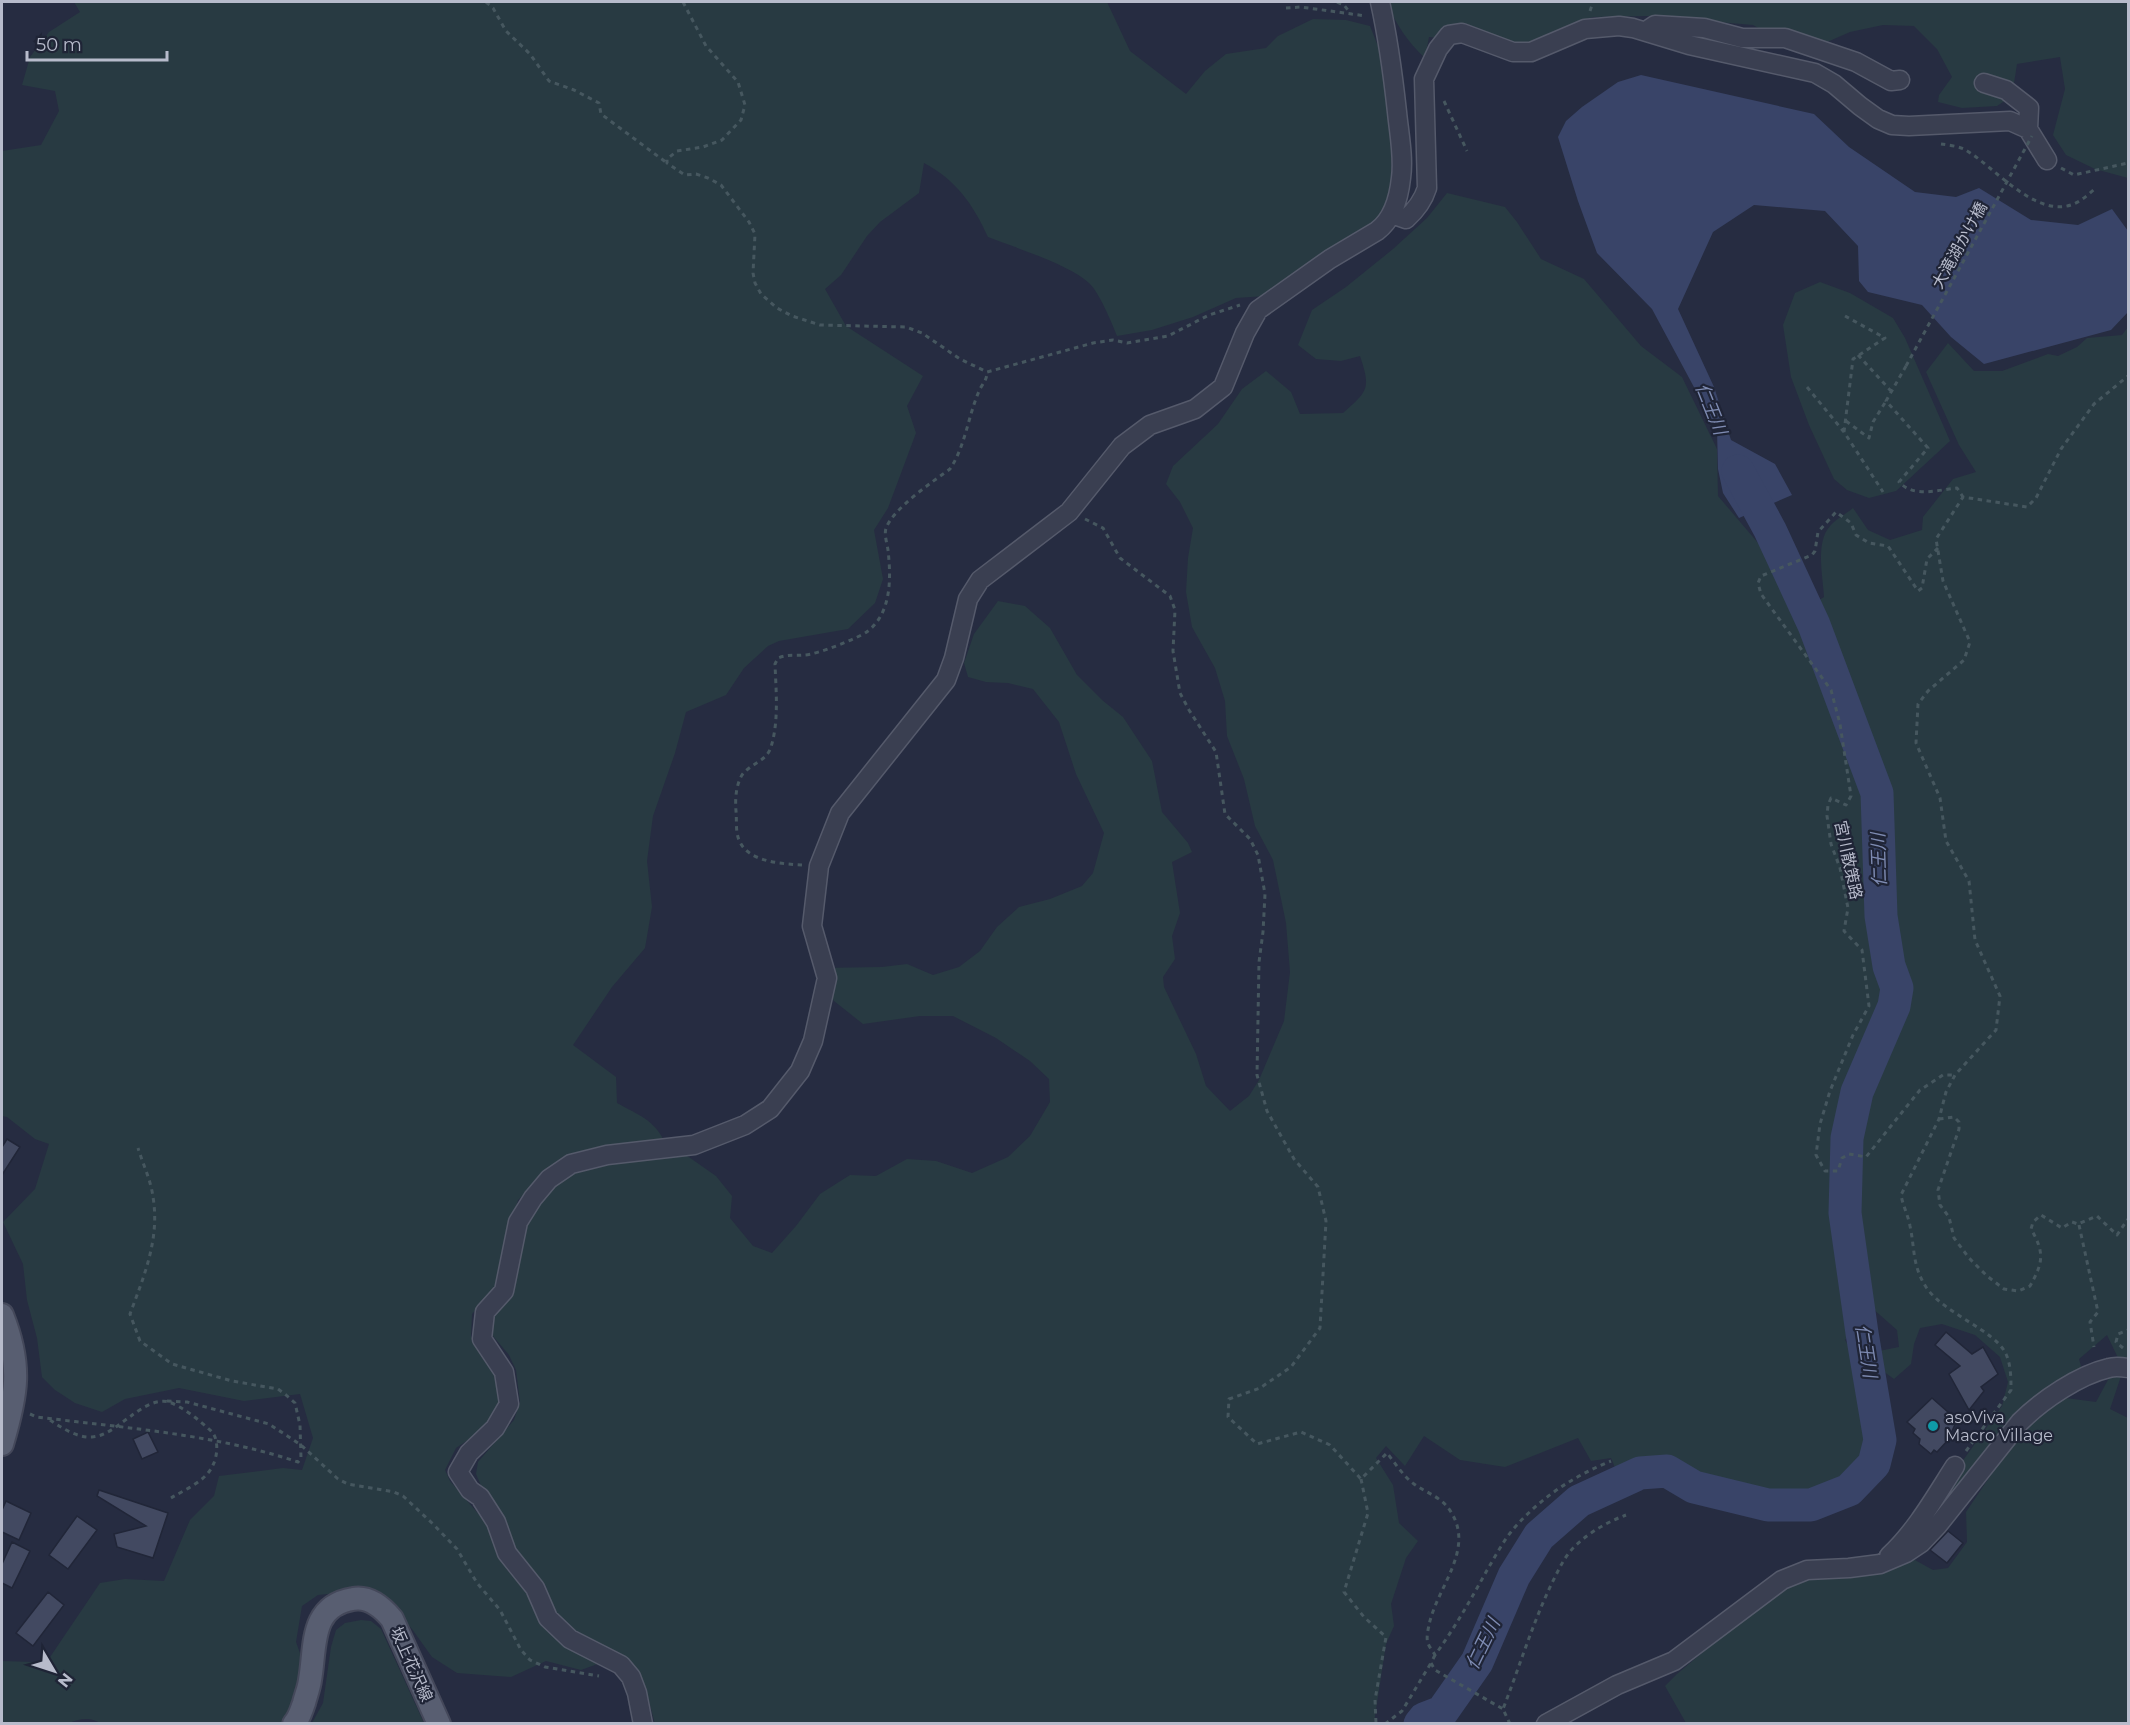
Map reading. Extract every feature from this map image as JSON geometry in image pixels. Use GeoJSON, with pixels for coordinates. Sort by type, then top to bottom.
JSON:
{"type":"FeatureCollection","features":[{"type":"Feature","properties":{"kind":"main road"},"geometry":{"type":"LineString","coordinates":[[2,1315],[9,1333],[16,1387],[13,1408],[2,1444]]}},
{"type":"Feature","properties":{"kind":"main road","name":"坂上花沢線"},"geometry":{"type":"LineString","coordinates":[[294,1724],[299,1718],[310,1682],[316,1627],[326,1612],[338,1602],[356,1598],[374,1603],[392,1619],[439,1724]]}},
{"type":"Feature","properties":{"kind":"street"},"geometry":{"type":"LineString","coordinates":[[643,1724],[637,1693],[631,1677],[621,1665],[570,1639],[548,1618],[535,1588],[507,1553],[496,1522],[480,1497],[470,1490],[458,1472],[469,1453],[495,1428],[509,1404],[504,1372],[482,1339],[485,1312],[504,1291],[518,1222],[533,1198],[549,1179],[571,1164],[607,1155],[694,1145],[745,1125],[770,1109],[801,1071],[813,1041],[827,978],[812,926],[819,866],[840,813],[946,680],[954,658],[968,599],[980,580],[1070,512],[1122,446],[1150,424],[1195,409],[1223,387],[1245,333],[1258,310],[1330,259],[1377,231],[1392,214],[1402,175],[1387,34],[1381,7]]}},
{"type":"Feature","properties":{"kind":"street"},"geometry":{"type":"LineString","coordinates":[[1645,32],[1654,25],[1704,28],[1742,38],[1785,39],[1856,62],[1891,81],[1900,80]]}},
{"type":"Feature","properties":{"kind":"street"},"geometry":{"type":"LineString","coordinates":[[1392,214],[1406,219],[1417,209],[1424,198],[1427,188],[1424,79],[1438,49],[1449,35],[1462,33],[1514,52],[1523,53],[1532,52],[1585,29],[1619,26],[1689,45],[1815,73],[1834,84],[1878,119],[1892,125],[2010,121],[2030,133],[2047,160]]}},
{"type":"Feature","properties":{"kind":"street"},"geometry":{"type":"LineString","coordinates":[[1984,83],[2006,90],[2029,108],[2030,133]]}},
{"type":"Feature","properties":{"kind":"street"},"geometry":{"type":"LineString","coordinates":[[1547,1723],[1617,1685],[1674,1661],[1782,1580],[1807,1570],[1880,1564],[1906,1553],[1921,1543],[1938,1525],[2019,1422],[2035,1407],[2087,1376],[2111,1367],[2125,1368]]}},
{"type":"Feature","properties":{"kind":"street"},"geometry":{"type":"LineString","coordinates":[[1880,1564],[1899,1547],[1917,1524],[1955,1466]]}},
{"type":"Feature","properties":{"kind":"path"},"geometry":{"type":"LineString","coordinates":[[486,2],[493,8],[506,31],[530,54],[549,81],[574,90],[599,104],[601,114],[685,175],[702,176],[721,185],[749,222],[755,234],[753,273],[755,283],[761,294],[777,308],[792,316],[820,325],[906,327],[922,333],[960,359],[987,372],[1093,343],[1113,340],[1127,343],[1168,336],[1209,315],[1242,304],[1256,302],[1265,305]]}},
{"type":"Feature","properties":{"kind":"path"},"geometry":{"type":"LineString","coordinates":[[667,163],[667,159],[677,151],[703,147],[722,140],[741,120],[745,105],[738,82],[706,46],[683,2]]}},
{"type":"Feature","properties":{"kind":"path"},"geometry":{"type":"LineString","coordinates":[[1337,2],[1344,5],[1351,14]]}},
{"type":"Feature","properties":{"kind":"path"},"geometry":{"type":"LineString","coordinates":[[1286,8],[1301,7],[1365,16],[1381,7]]}},
{"type":"Feature","properties":{"kind":"path"},"geometry":{"type":"LineString","coordinates":[[1427,71],[1432,75],[1467,151]]}},
{"type":"Feature","properties":{"kind":"path","name":"大滝湖かけ橋"},"geometry":{"type":"LineString","coordinates":[[1846,421],[1869,438],[1873,423],[1906,366],[2030,133]]}},
{"type":"Feature","properties":{"kind":"path"},"geometry":{"type":"LineString","coordinates":[[1932,143],[1963,149],[2022,193],[2038,202],[2065,206],[2080,202],[2096,188]]}},
{"type":"Feature","properties":{"kind":"path"},"geometry":{"type":"LineString","coordinates":[[2047,160],[2074,176],[2128,163]]}},
{"type":"Feature","properties":{"kind":"path"},"geometry":{"type":"LineString","coordinates":[[1844,432],[1853,359],[1885,338],[1845,316]]}},
{"type":"Feature","properties":{"kind":"path"},"geometry":{"type":"LineString","coordinates":[[1858,355],[1891,391]]}},
{"type":"Feature","properties":{"kind":"path"},"geometry":{"type":"LineString","coordinates":[[819,866],[764,860],[749,854],[740,844],[737,834],[735,801],[739,781],[744,772],[765,757],[771,749],[776,720],[775,664],[778,658],[788,654],[817,653],[867,633],[877,622],[885,607],[888,592],[889,572],[885,532],[887,525],[904,504],[950,469],[960,451],[981,388],[987,379],[987,372]]}},
{"type":"Feature","properties":{"kind":"path"},"geometry":{"type":"LineString","coordinates":[[1886,401],[1928,448],[1899,482],[1904,488],[1914,492],[1957,488],[1963,497],[2027,507],[2036,498],[2061,449],[2094,404],[2128,376]]}},
{"type":"Feature","properties":{"kind":"path"},"geometry":{"type":"LineString","coordinates":[[1807,387],[1844,432],[1884,492]]}},
{"type":"Feature","properties":{"kind":"path"},"geometry":{"type":"LineString","coordinates":[[1955,1466],[2012,1390],[2010,1366],[2006,1353],[1990,1336],[1956,1316],[1927,1289],[1914,1262],[1910,1225],[1901,1195],[1939,1119],[1946,1092],[1955,1075],[1996,1030],[2000,996],[1975,940],[1969,880],[1946,841],[1940,798],[1916,743],[1918,704],[1928,691],[1964,660],[1970,642],[1943,581],[1936,539],[1963,497]]}},
{"type":"Feature","properties":{"kind":"path"},"geometry":{"type":"LineString","coordinates":[[1070,512],[1102,528],[1120,558],[1170,596],[1175,610],[1173,651],[1180,693],[1216,752],[1225,814],[1250,839],[1258,855],[1265,894],[1259,962],[1257,1075],[1267,1111],[1293,1159],[1318,1187],[1326,1221],[1320,1328],[1291,1367],[1260,1388],[1229,1399],[1228,1417],[1257,1444],[1301,1432],[1329,1445],[1361,1479],[1368,1513],[1344,1592],[1386,1637],[1374,1700],[1376,1724]]}},
{"type":"Feature","properties":{"kind":"path","name":"宮川散策路"},"geometry":{"type":"LineString","coordinates":[[1938,548],[1927,559],[1922,588],[1917,591],[1888,546],[1869,543],[1856,535],[1851,523],[1836,512],[1818,532],[1815,551],[1812,555],[1761,576],[1758,583],[1761,594],[1831,690],[1840,724],[1851,796],[1846,805],[1831,798],[1827,816],[1831,844],[1840,868],[1848,908],[1844,931],[1862,950],[1869,1006],[1853,1035],[1834,1081],[1820,1124],[1816,1155],[1826,1170],[1838,1171],[1842,1158],[1850,1154],[1866,1157],[1920,1090],[1943,1075],[1955,1075]]}},
{"type":"Feature","properties":{"kind":"path"},"geometry":{"type":"LineString","coordinates":[[1939,1119],[1954,1117],[1959,1122],[1959,1129],[1938,1190],[1940,1205],[1948,1217],[1954,1238],[1969,1258],[2004,1289],[2018,1291],[2030,1286],[2037,1274],[2042,1257],[2040,1244],[2031,1229],[2033,1222],[2040,1215],[2062,1228],[2072,1222],[2078,1224],[2097,1216],[2117,1235],[2128,1219]]}},
{"type":"Feature","properties":{"kind":"path"},"geometry":{"type":"LineString","coordinates":[[13,1408],[49,1419],[216,1441],[260,1449],[298,1462],[302,1458],[300,1425],[295,1403],[278,1389],[232,1381],[172,1364],[140,1341],[130,1314],[147,1268],[156,1232],[153,1196],[138,1148]]}},
{"type":"Feature","properties":{"kind":"path"},"geometry":{"type":"LineString","coordinates":[[2078,1224],[2098,1312],[2090,1322],[2094,1347]]}},
{"type":"Feature","properties":{"kind":"path"},"geometry":{"type":"LineString","coordinates":[[2125,1368],[2124,1349],[2116,1342],[2118,1334],[2128,1330]]}},
{"type":"Feature","properties":{"kind":"path"},"geometry":{"type":"LineString","coordinates":[[167,1401],[213,1432],[216,1441],[215,1461],[211,1470],[203,1479],[171,1498]]}},
{"type":"Feature","properties":{"kind":"path"},"geometry":{"type":"LineString","coordinates":[[49,1419],[63,1429],[84,1437],[95,1437],[118,1427],[132,1414],[153,1403],[167,1401],[187,1402],[268,1424],[301,1445],[338,1479],[348,1484],[394,1492],[403,1496],[457,1549],[477,1583],[500,1610],[521,1650],[530,1660],[546,1667],[606,1677]]}},
{"type":"Feature","properties":{"kind":"path"},"geometry":{"type":"LineString","coordinates":[[1361,1479],[1387,1453],[1412,1483],[1440,1498],[1451,1512],[1458,1528],[1460,1543],[1456,1559],[1433,1611],[1429,1627],[1427,1642],[1435,1655]]}},
{"type":"Feature","properties":{"kind":"path"},"geometry":{"type":"LineString","coordinates":[[1385,1724],[1402,1711],[1435,1655],[1454,1629],[1502,1545],[1516,1526],[1552,1491],[1586,1471],[1611,1461]]}},
{"type":"Feature","properties":{"kind":"path"},"geometry":{"type":"LineString","coordinates":[[1503,1709],[1533,1628],[1563,1561],[1574,1547],[1597,1529],[1626,1515]]}},
{"type":"Feature","properties":{"kind":"path"},"geometry":{"type":"LineString","coordinates":[[1431,1663],[1441,1674],[1503,1709],[1510,1724]]}},
{"type":"Feature","properties":{"kind":"shaded area"},"geometry":{"type":"Polygon","coordinates":[[[74,2],[1107,2],[1130,51],[1186,94],[1205,71],[1226,54],[1266,48],[1278,36],[1313,19],[1346,20],[1370,26],[1382,56],[1407,144],[1384,209],[1366,231],[1265,296],[1236,298],[1193,317],[1152,330],[1117,336],[1101,300],[1089,283],[1055,263],[988,237],[962,194],[945,177],[924,163],[919,193],[880,222],[867,236],[841,275],[825,289],[846,326],[923,376],[907,406],[916,433],[888,508],[874,530],[883,579],[875,603],[848,629],[779,641],[768,646],[744,668],[726,695],[686,712],[675,753],[653,816],[647,861],[652,907],[645,948],[612,987],[573,1045],[616,1077],[617,1103],[651,1123],[665,1142],[544,1175],[518,1200],[503,1252],[497,1286],[472,1314],[471,1336],[507,1388],[503,1404],[483,1430],[456,1448],[445,1470],[450,1481],[495,1533],[507,1570],[603,1662],[581,1670],[546,1661],[511,1677],[457,1673],[432,1657],[412,1629],[386,1601],[357,1591],[318,1595],[302,1606],[296,1642],[301,1656],[296,1697],[283,1723],[101,1724],[85,1719],[69,1723],[2,1723],[2,1661],[34,1662],[44,1666],[100,1583],[125,1579],[164,1581],[190,1520],[214,1496],[219,1476],[283,1468],[302,1470],[313,1438],[300,1394],[244,1401],[179,1388],[125,1399],[102,1412],[75,1403],[55,1390],[42,1377],[37,1338],[27,1300],[23,1264],[3,1222],[35,1189],[49,1144],[35,1139],[7,1117],[2,1116],[2,151],[41,145],[59,111],[55,91],[22,85],[30,57],[49,32],[80,12],[74,2]]]}},
{"type":"Feature","properties":{"kind":"shaded area"},"geometry":{"type":"Polygon","coordinates":[[[1386,2],[2128,2],[2128,178],[2095,169],[2066,155],[2053,135],[2065,89],[2060,57],[2017,64],[2012,96],[1997,106],[1962,108],[1938,102],[1939,95],[1952,77],[1937,49],[1914,26],[1883,25],[1850,32],[1802,53],[1753,25],[1648,16],[1593,17],[1556,30],[1531,44],[1499,44],[1429,37],[1425,58],[1402,32],[1386,2]]]}},
{"type":"Feature","properties":{"kind":"shaded area"},"geometry":{"type":"Polygon","coordinates":[[[1447,193],[1505,207],[1541,259],[1584,279],[1641,346],[1682,377],[1717,449],[1718,496],[1764,550],[1783,594],[1797,614],[1824,597],[1821,550],[1825,533],[1835,521],[1853,508],[1868,530],[1890,540],[1922,530],[1923,517],[1953,479],[1976,472],[1959,445],[1926,372],[1948,343],[1974,371],[2002,371],[2048,354],[2058,356],[2077,347],[2087,338],[2122,335],[2128,327],[2128,1362],[2120,1362],[2107,1335],[2079,1359],[2082,1370],[1949,1501],[1948,1492],[1964,1459],[2002,1406],[2008,1382],[2000,1357],[1975,1335],[1942,1324],[1920,1328],[1914,1344],[1911,1364],[1894,1379],[1883,1371],[1874,1352],[1899,1347],[1897,1330],[1872,1308],[1845,1340],[1852,1352],[1859,1385],[1873,1424],[1870,1457],[1857,1472],[1830,1489],[1801,1500],[1766,1497],[1699,1482],[1667,1466],[1646,1466],[1619,1477],[1611,1458],[1591,1461],[1578,1438],[1505,1467],[1460,1460],[1424,1436],[1405,1466],[1386,1446],[1376,1458],[1393,1485],[1399,1523],[1418,1541],[1406,1558],[1391,1604],[1394,1626],[1386,1644],[1374,1723],[655,1724],[645,1686],[632,1669],[592,1645],[552,1614],[546,1586],[522,1565],[497,1505],[482,1488],[476,1474],[478,1462],[514,1420],[520,1402],[516,1370],[509,1355],[493,1336],[489,1325],[496,1312],[522,1226],[546,1191],[578,1169],[591,1165],[683,1153],[716,1176],[732,1196],[730,1218],[753,1246],[772,1253],[820,1194],[850,1175],[876,1176],[907,1159],[936,1161],[972,1173],[1008,1157],[1030,1136],[1050,1102],[1049,1079],[1030,1061],[996,1038],[953,1016],[920,1016],[863,1024],[834,1001],[821,982],[822,968],[882,967],[907,964],[933,975],[959,967],[980,951],[997,927],[1019,907],[1050,899],[1082,886],[1093,873],[1104,833],[1076,774],[1059,722],[1033,689],[968,677],[964,663],[974,634],[998,601],[1025,606],[1050,628],[1077,675],[1123,717],[1152,761],[1162,812],[1188,843],[1192,852],[1172,862],[1180,913],[1172,936],[1175,959],[1163,977],[1164,987],[1196,1054],[1206,1086],[1230,1111],[1249,1096],[1259,1080],[1284,1021],[1290,972],[1286,923],[1273,860],[1255,826],[1244,779],[1227,736],[1225,701],[1215,668],[1192,627],[1186,592],[1193,528],[1180,502],[1166,484],[1173,466],[1218,424],[1242,389],[1266,371],[1291,392],[1300,414],[1343,413],[1358,399],[1366,383],[1360,356],[1341,361],[1316,359],[1298,345],[1312,310],[1346,287],[1393,249],[1427,218],[1447,193]]]}},
{"type":"Feature","properties":{"kind":"shaded area"},"geometry":{"type":"Polygon","coordinates":[[[1820,282],[1850,293],[1893,318],[1905,338],[1950,441],[1896,491],[1869,498],[1847,490],[1834,479],[1809,425],[1791,377],[1783,325],[1795,293],[1820,282]]]}},
{"type":"Feature","properties":{"kind":"shaded area"},"geometry":{"type":"Polygon","coordinates":[[[2121,1376],[2110,1409],[2128,1418],[2128,1723],[1686,1723],[1665,1686],[1779,1588],[1802,1577],[1868,1572],[1913,1559],[1933,1570],[1948,1568],[1967,1542],[1966,1512],[2032,1418],[2066,1398],[2096,1402],[2109,1378],[2121,1376]]]}},
{"type":"Feature","properties":{"kind":"shaded area"},"geometry":{"type":"Polygon","coordinates":[[[371,1621],[381,1629],[424,1723],[312,1723],[323,1703],[331,1647],[336,1630],[345,1623],[371,1621]]]}},
{"type":"Feature","properties":{"kind":"water"},"geometry":{"type":"Polygon","coordinates":[[[1641,75],[1814,114],[1849,147],[1915,192],[1956,197],[1979,188],[2031,220],[2078,225],[2112,209],[2128,231],[2128,312],[2111,330],[1984,364],[1951,337],[1922,305],[1868,292],[1859,281],[1858,246],[1825,211],[1754,205],[1713,232],[1678,309],[1714,387],[1731,440],[1775,464],[1792,495],[1739,518],[1723,493],[1718,469],[1717,430],[1652,309],[1597,253],[1558,137],[1566,121],[1582,107],[1618,82],[1641,75]]]}},
{"type":"Feature","properties":{"kind":"building"},"geometry":{"type":"Polygon","coordinates":[[[7,1139],[20,1147],[2,1175],[2,1147],[7,1139]]]}},
{"type":"Feature","properties":{"kind":"building","name":"asoViva Macro Village"},"geometry":{"type":"Polygon","coordinates":[[[1946,1332],[1972,1354],[1983,1347],[1998,1374],[1981,1387],[1984,1391],[1969,1410],[1949,1374],[1960,1366],[1935,1345],[1946,1332]]]}},
{"type":"Feature","properties":{"kind":"building","name":"asoViva Macro Village"},"geometry":{"type":"Polygon","coordinates":[[[1932,1398],[1957,1420],[1948,1440],[1937,1452],[1934,1450],[1931,1454],[1919,1444],[1920,1439],[1913,1433],[1915,1429],[1907,1422],[1932,1398]]]}},
{"type":"Feature","properties":{"kind":"building"},"geometry":{"type":"Polygon","coordinates":[[[148,1432],[158,1452],[142,1459],[133,1439],[148,1432]]]}},
{"type":"Feature","properties":{"kind":"building"},"geometry":{"type":"Polygon","coordinates":[[[99,1490],[168,1513],[153,1558],[117,1547],[114,1534],[146,1526],[97,1496],[99,1490]]]}},
{"type":"Feature","properties":{"kind":"building"},"geometry":{"type":"Polygon","coordinates":[[[6,1501],[31,1513],[19,1540],[2,1532],[2,1510],[6,1501]]]}},
{"type":"Feature","properties":{"kind":"building"},"geometry":{"type":"Polygon","coordinates":[[[77,1516],[97,1530],[68,1569],[49,1555],[77,1516]]]}},
{"type":"Feature","properties":{"kind":"building"},"geometry":{"type":"Polygon","coordinates":[[[1948,1531],[1963,1543],[1947,1563],[1930,1550],[1948,1531]]]}},
{"type":"Feature","properties":{"kind":"building"},"geometry":{"type":"Polygon","coordinates":[[[12,1542],[30,1551],[12,1588],[2,1583],[2,1564],[12,1542]]]}},
{"type":"Feature","properties":{"kind":"building"},"geometry":{"type":"Polygon","coordinates":[[[48,1592],[64,1605],[33,1646],[16,1633],[48,1592]]]}},
{"type":"Feature","properties":{"kind":"waterway","name":"仁王川"},"geometry":{"type":"LineString","coordinates":[[1420,1724],[1424,1719],[1442,1712],[1477,1662],[1514,1576],[1539,1536],[1579,1501],[1640,1473],[1667,1471],[1694,1487],[1768,1505],[1811,1505],[1849,1490],[1874,1464],[1880,1440],[1845,1213],[1847,1138],[1857,1092],[1894,1006],[1897,988],[1889,966],[1881,916],[1877,793],[1814,625],[1770,530],[1738,471]]}},
{"type":"Feature","properties":{"kind":"place","name":"asoViva Macro Village"},"geometry":{"type":"Point","coordinates":[1933,1426]}}]}
